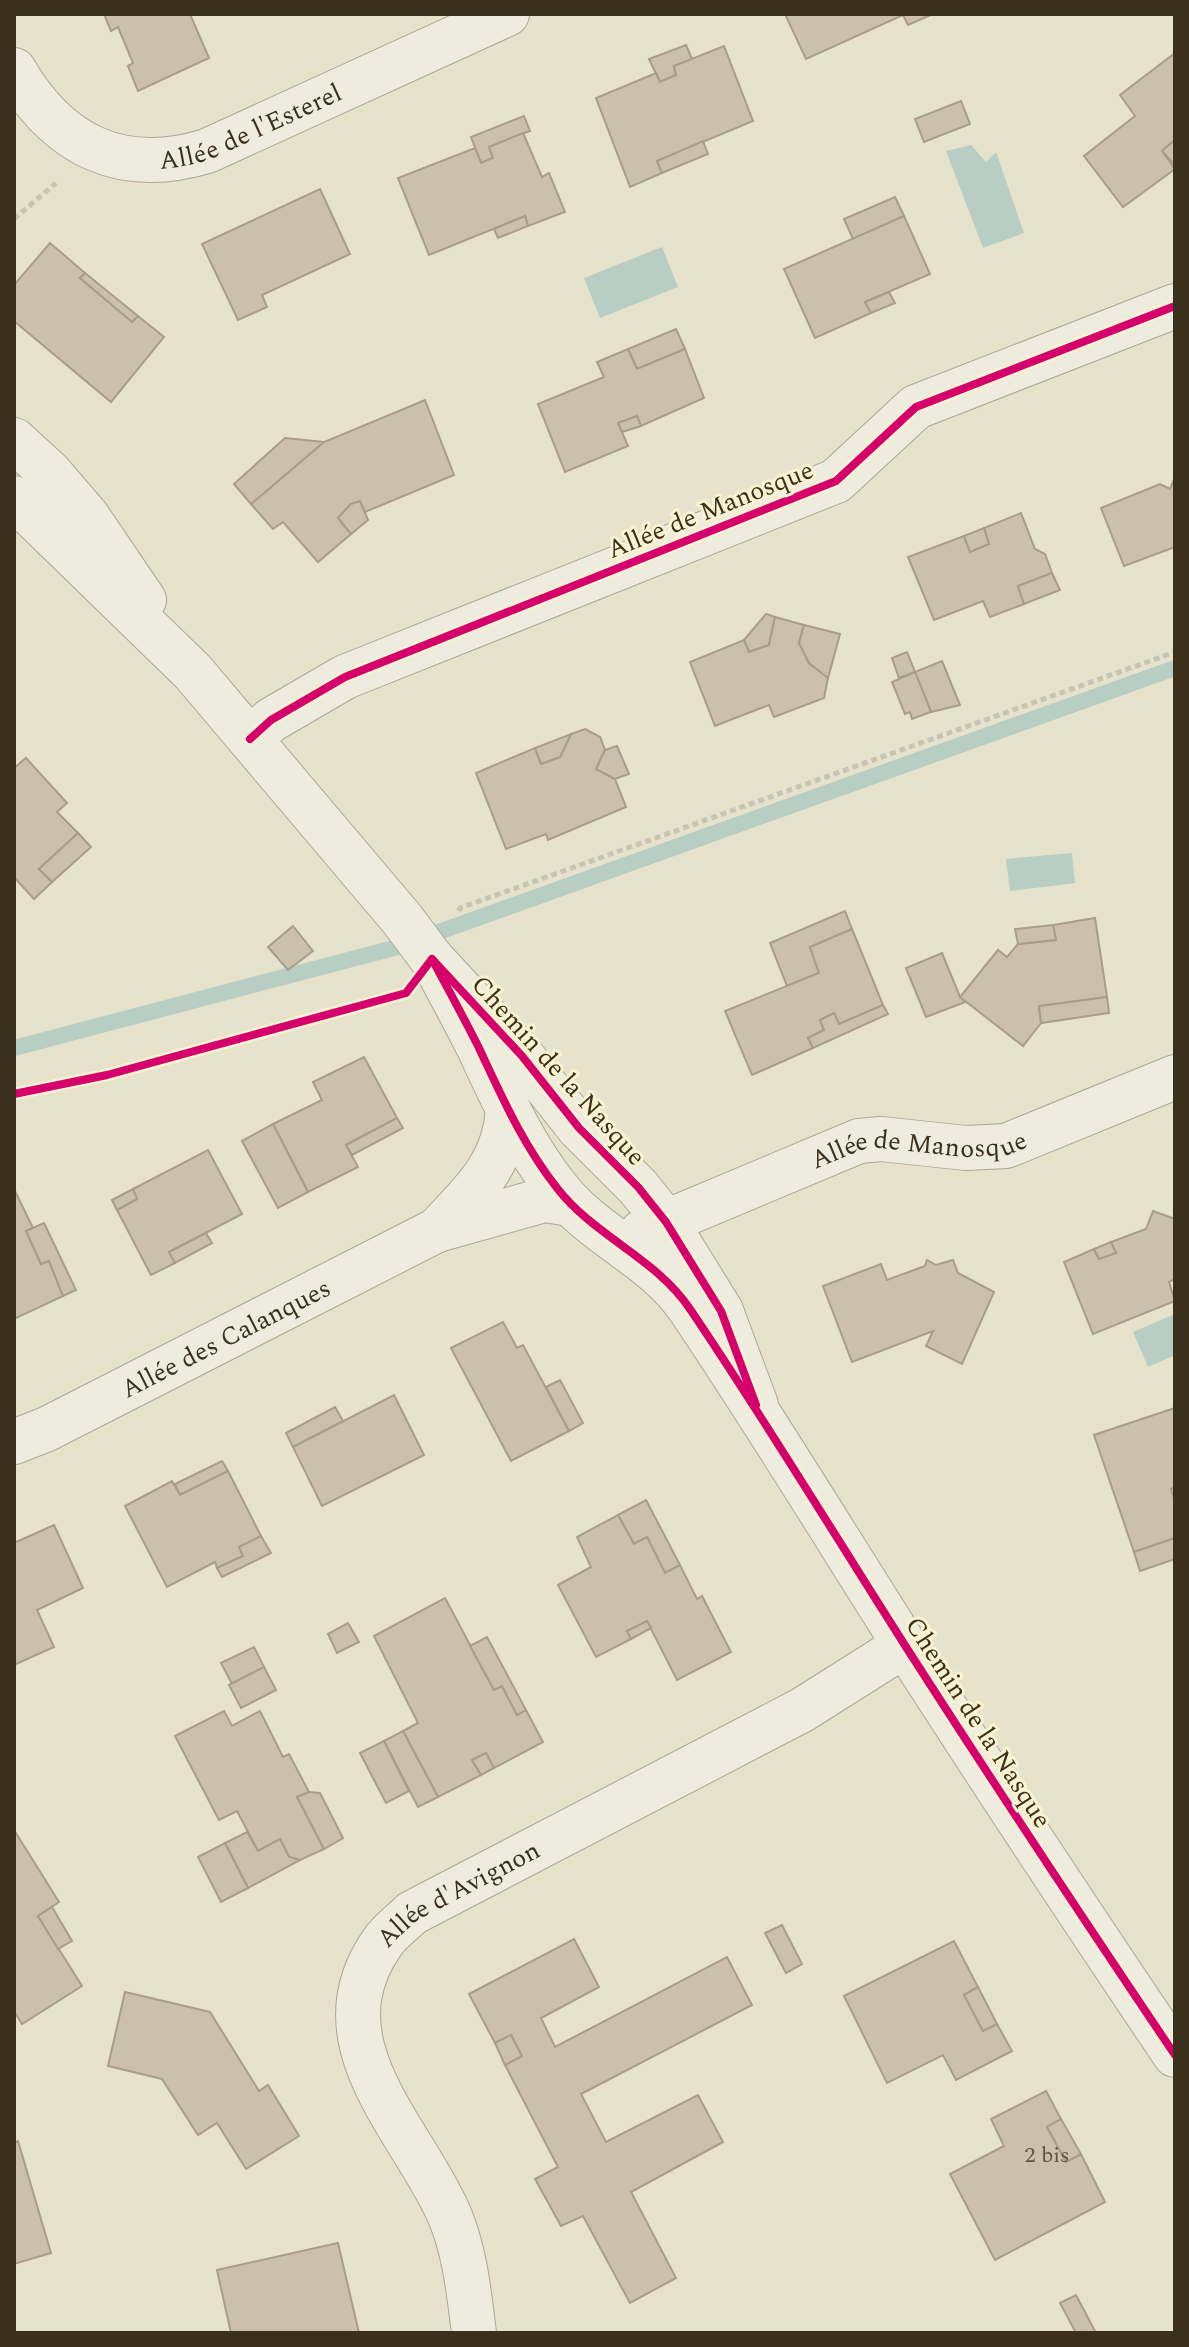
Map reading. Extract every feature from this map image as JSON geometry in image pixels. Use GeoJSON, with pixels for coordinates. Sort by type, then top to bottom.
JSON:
{"type":"FeatureCollection","features":[{"type":"Feature","properties":{"kind":"street","name":"Allée de l'Esterel"},"geometry":{"type":"LineString","coordinates":[[14,70],[40,110],[87,146],[117,158],[176,159],[207,151],[507,14]]}},
{"type":"Feature","properties":{"kind":"street","name":"Allée de Manosque"},"geometry":{"type":"LineString","coordinates":[[250,739],[271,720],[345,677],[836,481],[916,407],[1175,306]]}},
{"type":"Feature","properties":{"kind":"street","name":"Chemin de la Nasque"},"geometry":{"type":"LineString","coordinates":[[14,440],[50,473],[87,516],[193,672]]}},
{"type":"Feature","properties":{"kind":"street"},"geometry":{"type":"LineString","coordinates":[[14,499],[50,473]]}},
{"type":"Feature","properties":{"kind":"street","name":"Chemin de la Nasque"},"geometry":{"type":"LineString","coordinates":[[14,499],[193,672],[402,919],[432,959],[522,1056],[579,1128],[638,1187],[666,1222],[721,1311],[756,1405]]}},
{"type":"Feature","properties":{"kind":"street","name":"Chemin de la Nasque"},"geometry":{"type":"LineString","coordinates":[[432,959],[517,1128],[558,1190],[617,1243],[647,1264],[687,1305],[756,1405],[1050,1870],[1175,2055]]}},
{"type":"Feature","properties":{"kind":"street","name":"Allée de Manosque"},"geometry":{"type":"LineString","coordinates":[[617,1243],[859,1141],[881,1139],[966,1148],[1006,1146],[1175,1077]]}},
{"type":"Feature","properties":{"kind":"street","name":"Chemin de la Nasque"},"geometry":{"type":"LineString","coordinates":[[517,1128],[607,1155]]}},
{"type":"Feature","properties":{"kind":"street","name":"Allée des Calanques"},"geometry":{"type":"LineString","coordinates":[[437,1230],[490,1170],[506,1134],[517,1128]]}},
{"type":"Feature","properties":{"kind":"street","name":"Allée des Calanques"},"geometry":{"type":"LineString","coordinates":[[14,1442],[47,1429],[437,1230],[544,1200],[571,1204]]}},
{"type":"Feature","properties":{"kind":"street","name":"Allée d'Avignon"},"geometry":{"type":"LineString","coordinates":[[474,2333],[461,2250],[450,2216],[430,2176],[377,2091],[360,2048],[359,2003],[367,1968],[383,1940],[412,1913],[802,1710],[905,1645]]}},
{"type":"Feature","properties":{"kind":"path"},"geometry":{"type":"LineString","coordinates":[[460,908],[1175,652]]}},
{"type":"Feature","properties":{"kind":"shaded area"},"geometry":{"type":"Polygon","coordinates":[[[971,145],[986,162],[996,152],[1024,233],[983,248],[946,151],[971,145]]]}},
{"type":"Feature","properties":{"kind":"shaded area"},"geometry":{"type":"Polygon","coordinates":[[[662,247],[678,287],[600,318],[584,278],[662,247]]]}},
{"type":"Feature","properties":{"kind":"shaded area"},"geometry":{"type":"Polygon","coordinates":[[[1072,853],[1075,883],[1010,891],[1006,859],[1072,853]]]}},
{"type":"Feature","properties":{"kind":"shaded area"},"geometry":{"type":"Polygon","coordinates":[[[1175,1314],[1175,1355],[1148,1367],[1133,1332],[1175,1314]]]}},
{"type":"Feature","properties":{"kind":"building"},"geometry":{"type":"Polygon","coordinates":[[[104,14],[190,14],[209,58],[138,91],[128,66],[133,63],[118,27],[111,31],[104,14]]]}},
{"type":"Feature","properties":{"kind":"building"},"geometry":{"type":"Polygon","coordinates":[[[785,14],[933,14],[908,25],[903,15],[806,59],[785,14]]]}},
{"type":"Feature","properties":{"kind":"building"},"geometry":{"type":"Polygon","coordinates":[[[686,45],[692,59],[674,66],[676,75],[660,82],[649,59],[686,45]]]}},
{"type":"Feature","properties":{"kind":"building"},"geometry":{"type":"Polygon","coordinates":[[[724,46],[753,121],[657,161],[662,173],[630,187],[596,98],[656,73],[660,82],[676,75],[674,66],[724,46]]]}},
{"type":"Feature","properties":{"kind":"building"},"geometry":{"type":"Polygon","coordinates":[[[1175,53],[1175,140],[1162,151],[1175,169],[1123,207],[1084,156],[1135,116],[1120,95],[1175,53]]]}},
{"type":"Feature","properties":{"kind":"building"},"geometry":{"type":"Polygon","coordinates":[[[961,101],[970,124],[924,142],[915,119],[961,101]]]}},
{"type":"Feature","properties":{"kind":"building"},"geometry":{"type":"Polygon","coordinates":[[[524,116],[530,131],[489,147],[493,158],[481,163],[471,137],[524,116]]]}},
{"type":"Feature","properties":{"kind":"building"},"geometry":{"type":"Polygon","coordinates":[[[523,133],[542,177],[549,173],[565,212],[528,226],[525,216],[429,255],[398,178],[475,148],[481,163],[493,158],[489,147],[523,133]]]}},
{"type":"Feature","properties":{"kind":"building"},"geometry":{"type":"Polygon","coordinates":[[[1175,140],[1175,161],[1173,163],[1162,151],[1175,140]]]}},
{"type":"Feature","properties":{"kind":"building"},"geometry":{"type":"Polygon","coordinates":[[[703,141],[708,154],[662,173],[657,161],[703,141]]]}},
{"type":"Feature","properties":{"kind":"building"},"geometry":{"type":"Polygon","coordinates":[[[320,189],[350,254],[262,295],[267,307],[238,320],[202,244],[320,189]]]}},
{"type":"Feature","properties":{"kind":"building"},"geometry":{"type":"Polygon","coordinates":[[[895,197],[904,216],[853,239],[844,219],[895,197]]]}},
{"type":"Feature","properties":{"kind":"building"},"geometry":{"type":"Polygon","coordinates":[[[525,216],[528,226],[498,238],[494,229],[525,216]]]}},
{"type":"Feature","properties":{"kind":"building"},"geometry":{"type":"Polygon","coordinates":[[[904,216],[930,274],[865,302],[871,313],[815,338],[784,269],[904,216]]]}},
{"type":"Feature","properties":{"kind":"building"},"geometry":{"type":"Polygon","coordinates":[[[50,243],[85,273],[80,278],[132,322],[138,316],[164,337],[111,402],[14,321],[14,285],[50,243]]]}},
{"type":"Feature","properties":{"kind":"building"},"geometry":{"type":"Polygon","coordinates":[[[85,273],[138,316],[132,322],[80,278],[85,273]]]}},
{"type":"Feature","properties":{"kind":"building"},"geometry":{"type":"Polygon","coordinates":[[[889,292],[895,303],[871,313],[865,302],[889,292]]]}},
{"type":"Feature","properties":{"kind":"building"},"geometry":{"type":"Polygon","coordinates":[[[676,329],[685,349],[637,369],[628,349],[676,329]]]}},
{"type":"Feature","properties":{"kind":"building"},"geometry":{"type":"Polygon","coordinates":[[[628,349],[637,369],[685,349],[704,398],[641,426],[637,416],[618,423],[628,446],[565,472],[538,404],[604,377],[597,362],[628,349]]]}},
{"type":"Feature","properties":{"kind":"building"},"geometry":{"type":"Polygon","coordinates":[[[425,400],[454,475],[365,512],[360,501],[351,504],[338,518],[351,534],[318,562],[283,522],[273,529],[251,504],[324,442],[425,400]]]}},
{"type":"Feature","properties":{"kind":"building"},"geometry":{"type":"Polygon","coordinates":[[[637,416],[641,426],[622,432],[618,423],[637,416]]]}},
{"type":"Feature","properties":{"kind":"building"},"geometry":{"type":"Polygon","coordinates":[[[285,438],[324,442],[251,504],[234,484],[285,438]]]}},
{"type":"Feature","properties":{"kind":"building"},"geometry":{"type":"Polygon","coordinates":[[[1175,477],[1175,547],[1124,566],[1101,508],[1160,484],[1170,489],[1175,477]]]}},
{"type":"Feature","properties":{"kind":"building"},"geometry":{"type":"Polygon","coordinates":[[[360,501],[368,520],[351,534],[338,518],[351,504],[360,501]]]}},
{"type":"Feature","properties":{"kind":"building"},"geometry":{"type":"Polygon","coordinates":[[[1021,513],[1035,549],[1045,554],[1052,573],[1018,586],[1024,604],[990,617],[983,601],[934,620],[908,557],[964,536],[970,552],[989,544],[984,528],[1021,513]]]}},
{"type":"Feature","properties":{"kind":"building"},"geometry":{"type":"Polygon","coordinates":[[[984,528],[989,544],[970,552],[964,536],[984,528]]]}},
{"type":"Feature","properties":{"kind":"building"},"geometry":{"type":"Polygon","coordinates":[[[1052,573],[1060,590],[1024,604],[1018,586],[1052,573]]]}},
{"type":"Feature","properties":{"kind":"building"},"geometry":{"type":"Polygon","coordinates":[[[766,614],[775,617],[769,645],[749,652],[744,640],[766,614]]]}},
{"type":"Feature","properties":{"kind":"building"},"geometry":{"type":"Polygon","coordinates":[[[775,617],[804,625],[799,643],[809,663],[828,678],[824,698],[774,717],[769,705],[715,726],[690,662],[744,640],[749,652],[769,645],[775,617]]]}},
{"type":"Feature","properties":{"kind":"building"},"geometry":{"type":"Polygon","coordinates":[[[804,625],[840,634],[828,678],[809,663],[799,643],[804,625]]]}},
{"type":"Feature","properties":{"kind":"building"},"geometry":{"type":"Polygon","coordinates":[[[907,652],[915,672],[899,678],[892,658],[907,652]]]}},
{"type":"Feature","properties":{"kind":"building"},"geometry":{"type":"Polygon","coordinates":[[[942,661],[960,705],[931,712],[915,672],[942,661]]]}},
{"type":"Feature","properties":{"kind":"building"},"geometry":{"type":"Polygon","coordinates":[[[915,672],[931,712],[912,719],[910,712],[905,714],[892,682],[915,672]]]}},
{"type":"Feature","properties":{"kind":"building"},"geometry":{"type":"Polygon","coordinates":[[[585,729],[600,737],[605,750],[596,769],[615,779],[626,807],[548,840],[546,834],[506,849],[476,773],[535,748],[541,764],[560,757],[571,734],[585,729]]]}},
{"type":"Feature","properties":{"kind":"building"},"geometry":{"type":"Polygon","coordinates":[[[571,734],[560,757],[541,764],[535,748],[571,734]]]}},
{"type":"Feature","properties":{"kind":"building"},"geometry":{"type":"Polygon","coordinates":[[[617,746],[629,774],[615,779],[596,769],[605,750],[617,746]]]}},
{"type":"Feature","properties":{"kind":"building"},"geometry":{"type":"Polygon","coordinates":[[[26,758],[67,803],[57,812],[78,833],[39,869],[52,882],[34,899],[14,877],[14,768],[26,758]]]}},
{"type":"Feature","properties":{"kind":"building"},"geometry":{"type":"Polygon","coordinates":[[[78,833],[91,847],[52,882],[39,869],[78,833]]]}},
{"type":"Feature","properties":{"kind":"building"},"geometry":{"type":"Polygon","coordinates":[[[845,911],[852,929],[810,947],[819,973],[787,986],[770,943],[845,911]]]}},
{"type":"Feature","properties":{"kind":"building"},"geometry":{"type":"Polygon","coordinates":[[[1095,918],[1107,997],[1039,1006],[1041,1023],[1023,1046],[960,997],[998,950],[1007,957],[1018,944],[1056,940],[1053,925],[1095,918]]]}},
{"type":"Feature","properties":{"kind":"building"},"geometry":{"type":"Polygon","coordinates":[[[1053,925],[1056,940],[1018,944],[1015,929],[1053,925]]]}},
{"type":"Feature","properties":{"kind":"building"},"geometry":{"type":"Polygon","coordinates":[[[293,926],[313,951],[288,970],[268,947],[293,926]]]}},
{"type":"Feature","properties":{"kind":"building"},"geometry":{"type":"Polygon","coordinates":[[[852,929],[883,1005],[839,1024],[834,1013],[820,1020],[824,1030],[808,1038],[813,1048],[752,1075],[725,1011],[819,973],[810,947],[852,929]]]}},
{"type":"Feature","properties":{"kind":"building"},"geometry":{"type":"Polygon","coordinates":[[[942,953],[960,997],[965,1002],[926,1017],[906,968],[942,953]]]}},
{"type":"Feature","properties":{"kind":"building"},"geometry":{"type":"Polygon","coordinates":[[[1107,997],[1109,1013],[1041,1023],[1039,1006],[1107,997]]]}},
{"type":"Feature","properties":{"kind":"building"},"geometry":{"type":"Polygon","coordinates":[[[883,1005],[888,1014],[813,1048],[808,1038],[824,1030],[820,1020],[834,1013],[839,1024],[883,1005]]]}},
{"type":"Feature","properties":{"kind":"building"},"geometry":{"type":"Polygon","coordinates":[[[364,1057],[397,1118],[346,1145],[358,1167],[308,1192],[273,1124],[322,1100],[313,1082],[364,1057]]]}},
{"type":"Feature","properties":{"kind":"building"},"geometry":{"type":"Polygon","coordinates":[[[397,1118],[403,1128],[352,1155],[346,1145],[397,1118]]]}},
{"type":"Feature","properties":{"kind":"building"},"geometry":{"type":"Polygon","coordinates":[[[273,1124],[308,1192],[278,1208],[242,1141],[273,1124]]]}},
{"type":"Feature","properties":{"kind":"building"},"geometry":{"type":"Polygon","coordinates":[[[208,1150],[242,1214],[169,1252],[175,1263],[151,1275],[117,1210],[137,1199],[133,1189],[208,1150]]]}},
{"type":"Feature","properties":{"kind":"building"},"geometry":{"type":"Polygon","coordinates":[[[14,1189],[33,1228],[26,1231],[41,1264],[49,1261],[63,1296],[14,1319],[14,1189]]]}},
{"type":"Feature","properties":{"kind":"building"},"geometry":{"type":"Polygon","coordinates":[[[133,1189],[137,1199],[117,1210],[112,1200],[133,1189]]]}},
{"type":"Feature","properties":{"kind":"building"},"geometry":{"type":"Polygon","coordinates":[[[1153,1211],[1175,1219],[1175,1279],[1169,1282],[1175,1301],[1093,1334],[1064,1262],[1094,1249],[1099,1259],[1116,1253],[1111,1242],[1146,1229],[1153,1211]]]}},
{"type":"Feature","properties":{"kind":"building"},"geometry":{"type":"Polygon","coordinates":[[[44,1223],[76,1290],[63,1296],[49,1261],[41,1264],[26,1231],[44,1223]]]}},
{"type":"Feature","properties":{"kind":"building"},"geometry":{"type":"Polygon","coordinates":[[[206,1233],[212,1243],[175,1263],[169,1252],[206,1233]]]}},
{"type":"Feature","properties":{"kind":"building"},"geometry":{"type":"Polygon","coordinates":[[[1111,1242],[1116,1253],[1099,1259],[1094,1249],[1111,1242]]]}},
{"type":"Feature","properties":{"kind":"building"},"geometry":{"type":"Polygon","coordinates":[[[927,1260],[936,1265],[953,1260],[958,1273],[994,1292],[962,1364],[926,1346],[933,1331],[852,1362],[823,1286],[881,1264],[887,1280],[925,1266],[927,1260]]]}},
{"type":"Feature","properties":{"kind":"building"},"geometry":{"type":"Polygon","coordinates":[[[503,1322],[517,1348],[523,1345],[569,1431],[511,1461],[451,1348],[503,1322]]]}},
{"type":"Feature","properties":{"kind":"building"},"geometry":{"type":"Polygon","coordinates":[[[560,1380],[583,1423],[569,1431],[546,1387],[560,1380]]]}},
{"type":"Feature","properties":{"kind":"building"},"geometry":{"type":"Polygon","coordinates":[[[394,1395],[424,1455],[322,1506],[293,1447],[394,1395]]]}},
{"type":"Feature","properties":{"kind":"building"},"geometry":{"type":"Polygon","coordinates":[[[335,1407],[343,1421],[293,1447],[286,1433],[335,1407]]]}},
{"type":"Feature","properties":{"kind":"building"},"geometry":{"type":"Polygon","coordinates":[[[1175,1408],[1175,1487],[1171,1489],[1175,1501],[1175,1538],[1134,1552],[1094,1435],[1175,1408]]]}},
{"type":"Feature","properties":{"kind":"building"},"geometry":{"type":"Polygon","coordinates":[[[222,1461],[228,1471],[180,1495],[175,1484],[222,1461]]]}},
{"type":"Feature","properties":{"kind":"building"},"geometry":{"type":"Polygon","coordinates":[[[228,1471],[261,1536],[239,1547],[243,1556],[217,1568],[215,1562],[167,1587],[125,1506],[172,1481],[180,1495],[228,1471]]]}},
{"type":"Feature","properties":{"kind":"building"},"geometry":{"type":"Polygon","coordinates":[[[646,1500],[680,1565],[665,1573],[647,1537],[634,1544],[618,1515],[646,1500]]]}},
{"type":"Feature","properties":{"kind":"building"},"geometry":{"type":"Polygon","coordinates":[[[618,1515],[634,1544],[647,1537],[665,1573],[680,1565],[697,1599],[702,1596],[731,1652],[677,1680],[647,1621],[627,1631],[631,1639],[596,1657],[558,1585],[591,1567],[577,1537],[618,1515]]]}},
{"type":"Feature","properties":{"kind":"building"},"geometry":{"type":"Polygon","coordinates":[[[54,1525],[83,1588],[37,1610],[54,1647],[14,1665],[14,1543],[54,1525]]]}},
{"type":"Feature","properties":{"kind":"building"},"geometry":{"type":"Polygon","coordinates":[[[261,1536],[271,1553],[222,1577],[217,1568],[243,1556],[239,1547],[261,1536]]]}},
{"type":"Feature","properties":{"kind":"building"},"geometry":{"type":"Polygon","coordinates":[[[1175,1538],[1175,1559],[1140,1571],[1134,1552],[1175,1538]]]}},
{"type":"Feature","properties":{"kind":"building"},"geometry":{"type":"Polygon","coordinates":[[[445,1598],[494,1690],[502,1686],[517,1715],[526,1710],[543,1742],[494,1768],[486,1753],[472,1760],[481,1775],[438,1797],[403,1731],[418,1723],[374,1636],[445,1598]]]}},
{"type":"Feature","properties":{"kind":"building"},"geometry":{"type":"Polygon","coordinates":[[[647,1621],[651,1628],[631,1639],[627,1631],[647,1621]]]}},
{"type":"Feature","properties":{"kind":"building"},"geometry":{"type":"Polygon","coordinates":[[[348,1623],[359,1642],[337,1653],[328,1634],[348,1623]]]}},
{"type":"Feature","properties":{"kind":"building"},"geometry":{"type":"Polygon","coordinates":[[[487,1637],[526,1710],[517,1715],[502,1686],[494,1690],[470,1646],[487,1637]]]}},
{"type":"Feature","properties":{"kind":"building"},"geometry":{"type":"Polygon","coordinates":[[[254,1647],[264,1667],[232,1684],[221,1663],[254,1647]]]}},
{"type":"Feature","properties":{"kind":"building"},"geometry":{"type":"Polygon","coordinates":[[[264,1667],[276,1690],[241,1708],[229,1685],[264,1667]]]}},
{"type":"Feature","properties":{"kind":"building"},"geometry":{"type":"Polygon","coordinates":[[[224,1711],[232,1726],[260,1711],[283,1757],[289,1754],[309,1792],[297,1797],[324,1849],[300,1860],[289,1857],[280,1839],[258,1851],[237,1811],[219,1820],[175,1736],[224,1711]]]}},
{"type":"Feature","properties":{"kind":"building"},"geometry":{"type":"Polygon","coordinates":[[[403,1731],[438,1797],[418,1807],[384,1741],[403,1731]]]}},
{"type":"Feature","properties":{"kind":"building"},"geometry":{"type":"Polygon","coordinates":[[[384,1741],[409,1791],[386,1803],[360,1753],[384,1741]]]}},
{"type":"Feature","properties":{"kind":"building"},"geometry":{"type":"Polygon","coordinates":[[[486,1753],[494,1768],[481,1775],[472,1760],[486,1753]]]}},
{"type":"Feature","properties":{"kind":"building"},"geometry":{"type":"Polygon","coordinates":[[[309,1792],[320,1793],[343,1838],[324,1849],[297,1797],[309,1792]]]}},
{"type":"Feature","properties":{"kind":"building"},"geometry":{"type":"Polygon","coordinates":[[[14,1830],[59,1902],[38,1916],[82,1986],[22,2024],[14,2011],[14,1830]]]}},
{"type":"Feature","properties":{"kind":"building"},"geometry":{"type":"Polygon","coordinates":[[[247,1832],[258,1851],[280,1839],[289,1857],[300,1860],[248,1888],[225,1843],[247,1832]]]}},
{"type":"Feature","properties":{"kind":"building"},"geometry":{"type":"Polygon","coordinates":[[[225,1843],[248,1888],[221,1902],[198,1857],[225,1843]]]}},
{"type":"Feature","properties":{"kind":"building"},"geometry":{"type":"Polygon","coordinates":[[[52,1907],[72,1941],[58,1949],[38,1916],[52,1907]]]}},
{"type":"Feature","properties":{"kind":"building"},"geometry":{"type":"Polygon","coordinates":[[[782,1925],[802,1964],[786,1973],[765,1933],[782,1925]]]}},
{"type":"Feature","properties":{"kind":"building"},"geometry":{"type":"Polygon","coordinates":[[[574,1939],[599,1987],[541,2018],[555,2047],[727,1957],[752,2005],[581,2094],[606,2142],[698,2095],[723,2142],[631,2192],[676,2278],[630,2303],[583,2216],[561,2226],[535,2179],[558,2167],[505,2065],[522,2056],[511,2035],[495,2043],[469,1994],[574,1939]]]}},
{"type":"Feature","properties":{"kind":"building"},"geometry":{"type":"Polygon","coordinates":[[[954,1941],[978,1987],[964,1995],[983,2031],[997,2024],[1012,2051],[956,2080],[943,2055],[887,2083],[844,1996],[954,1941]]]}},
{"type":"Feature","properties":{"kind":"building"},"geometry":{"type":"Polygon","coordinates":[[[978,1987],[997,2024],[983,2031],[964,1995],[978,1987]]]}},
{"type":"Feature","properties":{"kind":"building"},"geometry":{"type":"Polygon","coordinates":[[[125,1992],[210,2012],[259,2091],[268,2085],[299,2136],[246,2169],[217,2123],[198,2135],[162,2079],[108,2066],[125,1992]]]}},
{"type":"Feature","properties":{"kind":"building"},"geometry":{"type":"Polygon","coordinates":[[[511,2035],[522,2056],[505,2065],[495,2043],[511,2035]]]}},
{"type":"Feature","properties":{"kind":"building"},"geometry":{"type":"Polygon","coordinates":[[[1046,2091],[1061,2119],[1047,2127],[1066,2162],[1081,2154],[1105,2202],[995,2260],[950,2174],[1004,2146],[991,2119],[1046,2091]]]}},
{"type":"Feature","properties":{"kind":"building"},"geometry":{"type":"Polygon","coordinates":[[[1061,2119],[1081,2154],[1066,2162],[1047,2127],[1061,2119]]]}},
{"type":"Feature","properties":{"kind":"building"},"geometry":{"type":"Polygon","coordinates":[[[18,2141],[51,2253],[14,2264],[14,2143],[18,2141]]]}},
{"type":"Feature","properties":{"kind":"building"},"geometry":{"type":"Polygon","coordinates":[[[338,2243],[359,2333],[231,2333],[217,2270],[338,2243]]]}},
{"type":"Feature","properties":{"kind":"building"},"geometry":{"type":"Polygon","coordinates":[[[1076,2295],[1096,2333],[1076,2333],[1060,2303],[1076,2295]]]}},
{"type":"Feature","properties":{"kind":"waterway"},"geometry":{"type":"LineString","coordinates":[[14,1048],[394,948],[1175,668]]}},
{"type":"Feature","properties":{"kind":"cycle path"},"geometry":{"type":"LineString","coordinates":[[250,739],[271,720],[345,677],[836,481],[916,407],[1175,306]]}},
{"type":"Feature","properties":{"kind":"cycle path"},"geometry":{"type":"LineString","coordinates":[[14,1094],[107,1075],[406,993],[432,959]]}},
{"type":"Feature","properties":{"kind":"cycle path"},"geometry":{"type":"LineString","coordinates":[[756,1405],[721,1311],[666,1222],[638,1187],[579,1128],[522,1056],[432,959],[514,1120],[545,1172],[572,1205],[660,1275],[690,1309],[972,1750],[1175,2055]]}}]}
